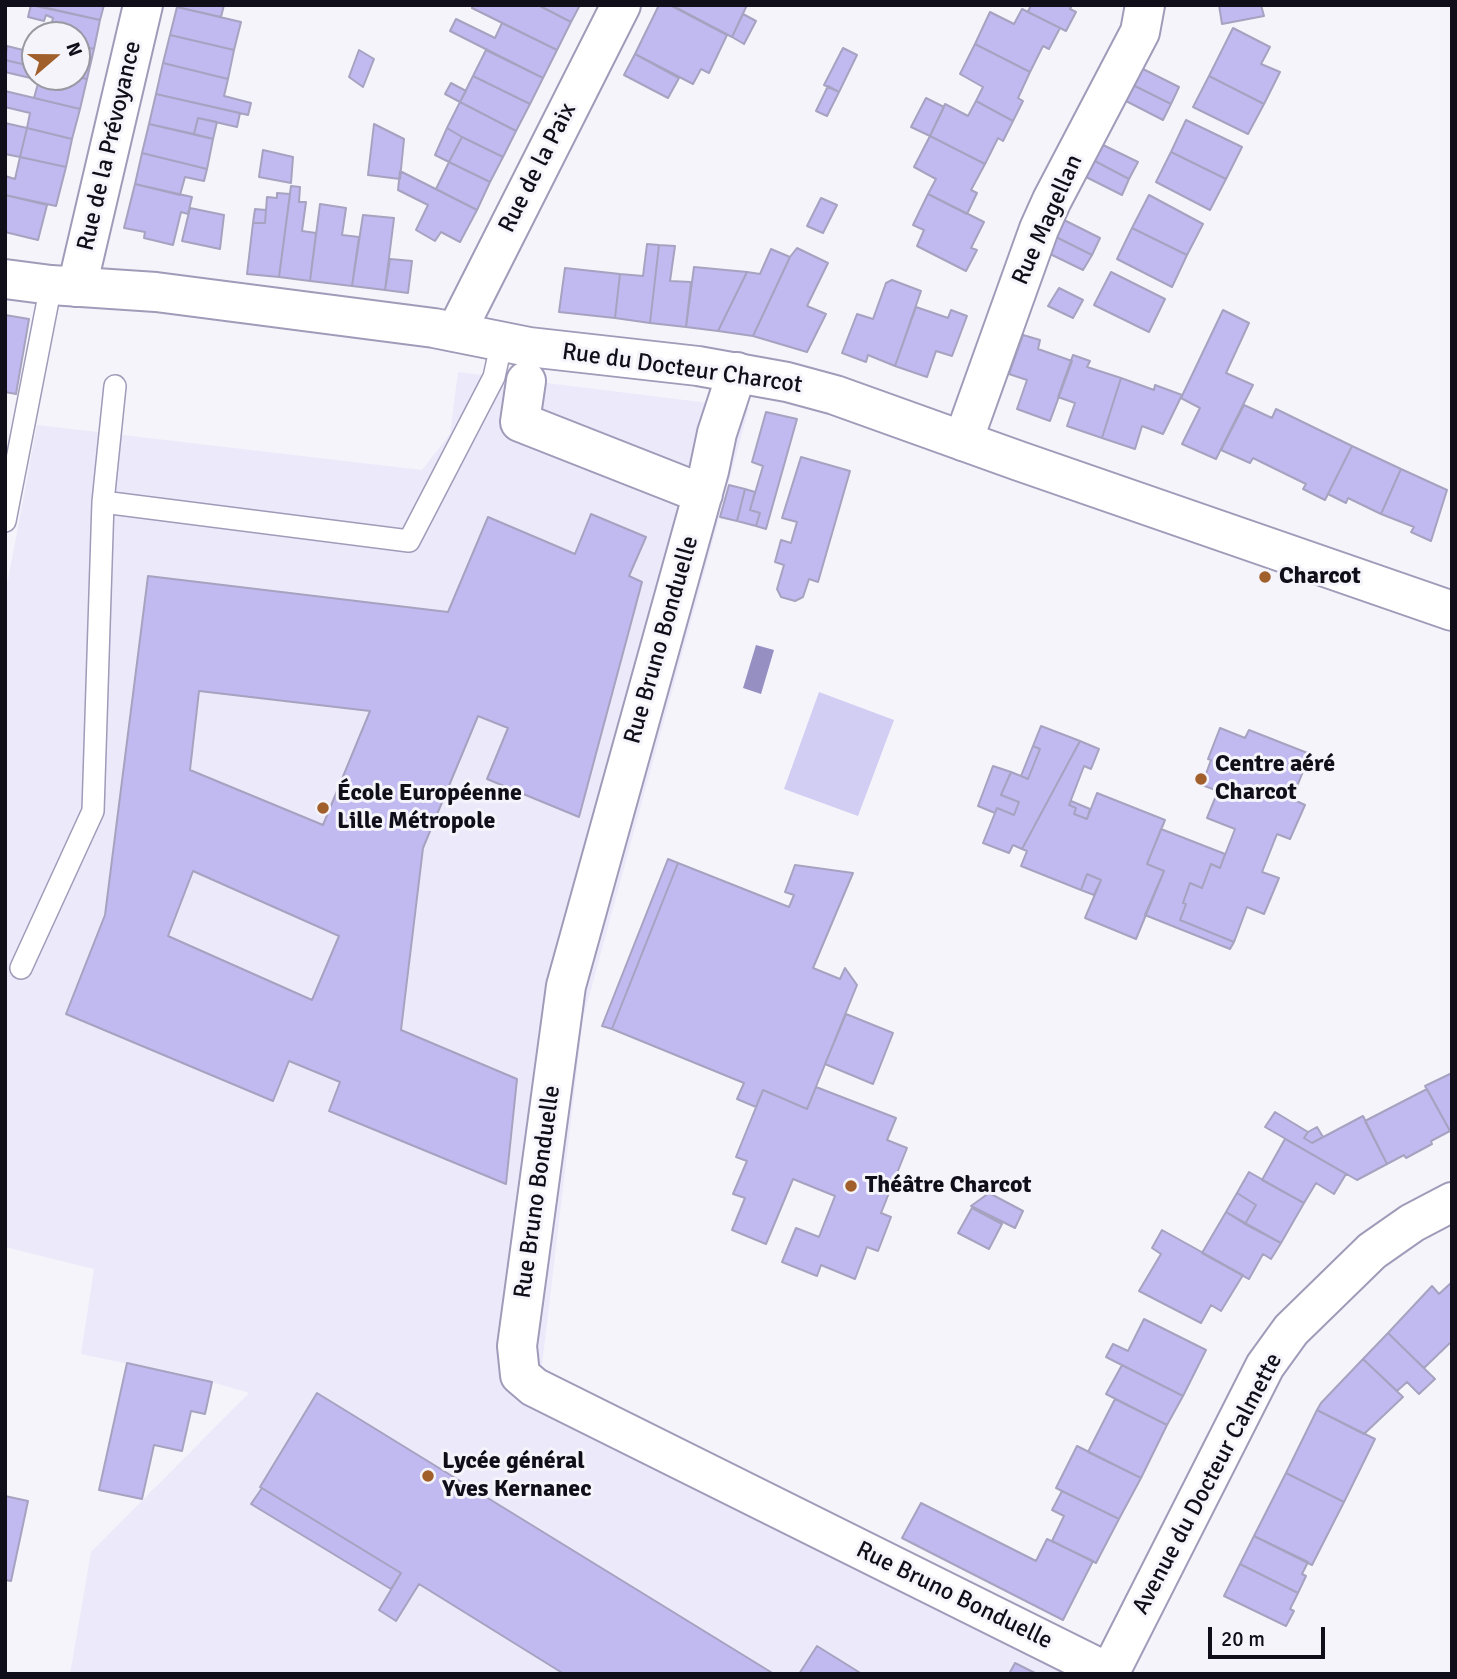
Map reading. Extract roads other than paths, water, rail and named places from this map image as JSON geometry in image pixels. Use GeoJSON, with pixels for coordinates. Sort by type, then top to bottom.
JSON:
{"type":"FeatureCollection","features":[{"type":"Feature","properties":{"kind":"street","name":"Rue de la Prévoyance"},"geometry":{"type":"LineString","coordinates":[[64,286],[144,5]]}},
{"type":"Feature","properties":{"kind":"street","name":"Rue de la Paix"},"geometry":{"type":"LineString","coordinates":[[456,331],[621,5]]}},
{"type":"Feature","properties":{"kind":"street","name":"Rue Magellan"},"geometry":{"type":"LineString","coordinates":[[963,441],[1039,229],[1140,32],[1144,5]]}},
{"type":"Feature","properties":{"kind":"street","name":"Rue du Docteur Charcot"},"geometry":{"type":"LineString","coordinates":[[5,279],[156,292],[456,331],[529,347],[737,372],[825,391],[1452,611]]}},
{"type":"Feature","properties":{"kind":"street","name":"Rue Bruno Bonduelle"},"geometry":{"type":"LineString","coordinates":[[737,372],[717,433],[703,494],[566,986],[517,1346],[520,1375],[534,1387],[1109,1673]]}},
{"type":"Feature","properties":{"kind":"street"},"geometry":{"type":"LineString","coordinates":[[526,381],[520,422],[703,494]]}},
{"type":"Feature","properties":{"kind":"street","name":"Avenue du Docteur Calmette"},"geometry":{"type":"LineString","coordinates":[[1109,1673],[1265,1366],[1276,1350],[1291,1330],[1372,1251],[1412,1223],[1452,1202]]}},
{"type":"Feature","properties":{"kind":"lane"},"geometry":{"type":"LineString","coordinates":[[5,521],[64,286]]}},
{"type":"Feature","properties":{"kind":"lane"},"geometry":{"type":"LineString","coordinates":[[103,502],[409,541],[494,377],[502,341]]}},
{"type":"Feature","properties":{"kind":"lane"},"geometry":{"type":"LineString","coordinates":[[21,968],[93,811],[103,502],[115,386]]}},
{"type":"Feature","properties":{"kind":"place","name":"Charcot"},"geometry":{"type":"Point","coordinates":[1265,577]}},
{"type":"Feature","properties":{"kind":"place","name":"Centre aéré Charcot"},"geometry":{"type":"Point","coordinates":[1201,779]}},
{"type":"Feature","properties":{"kind":"place","name":"École Européenne Lille Métropole"},"geometry":{"type":"Point","coordinates":[323,808]}},
{"type":"Feature","properties":{"kind":"place","name":"Théâtre Charcot"},"geometry":{"type":"Point","coordinates":[851,1186]}},
{"type":"Feature","properties":{"kind":"place","name":"Lycée général Yves Kernanec"},"geometry":{"type":"Point","coordinates":[428,1476]}}]}
